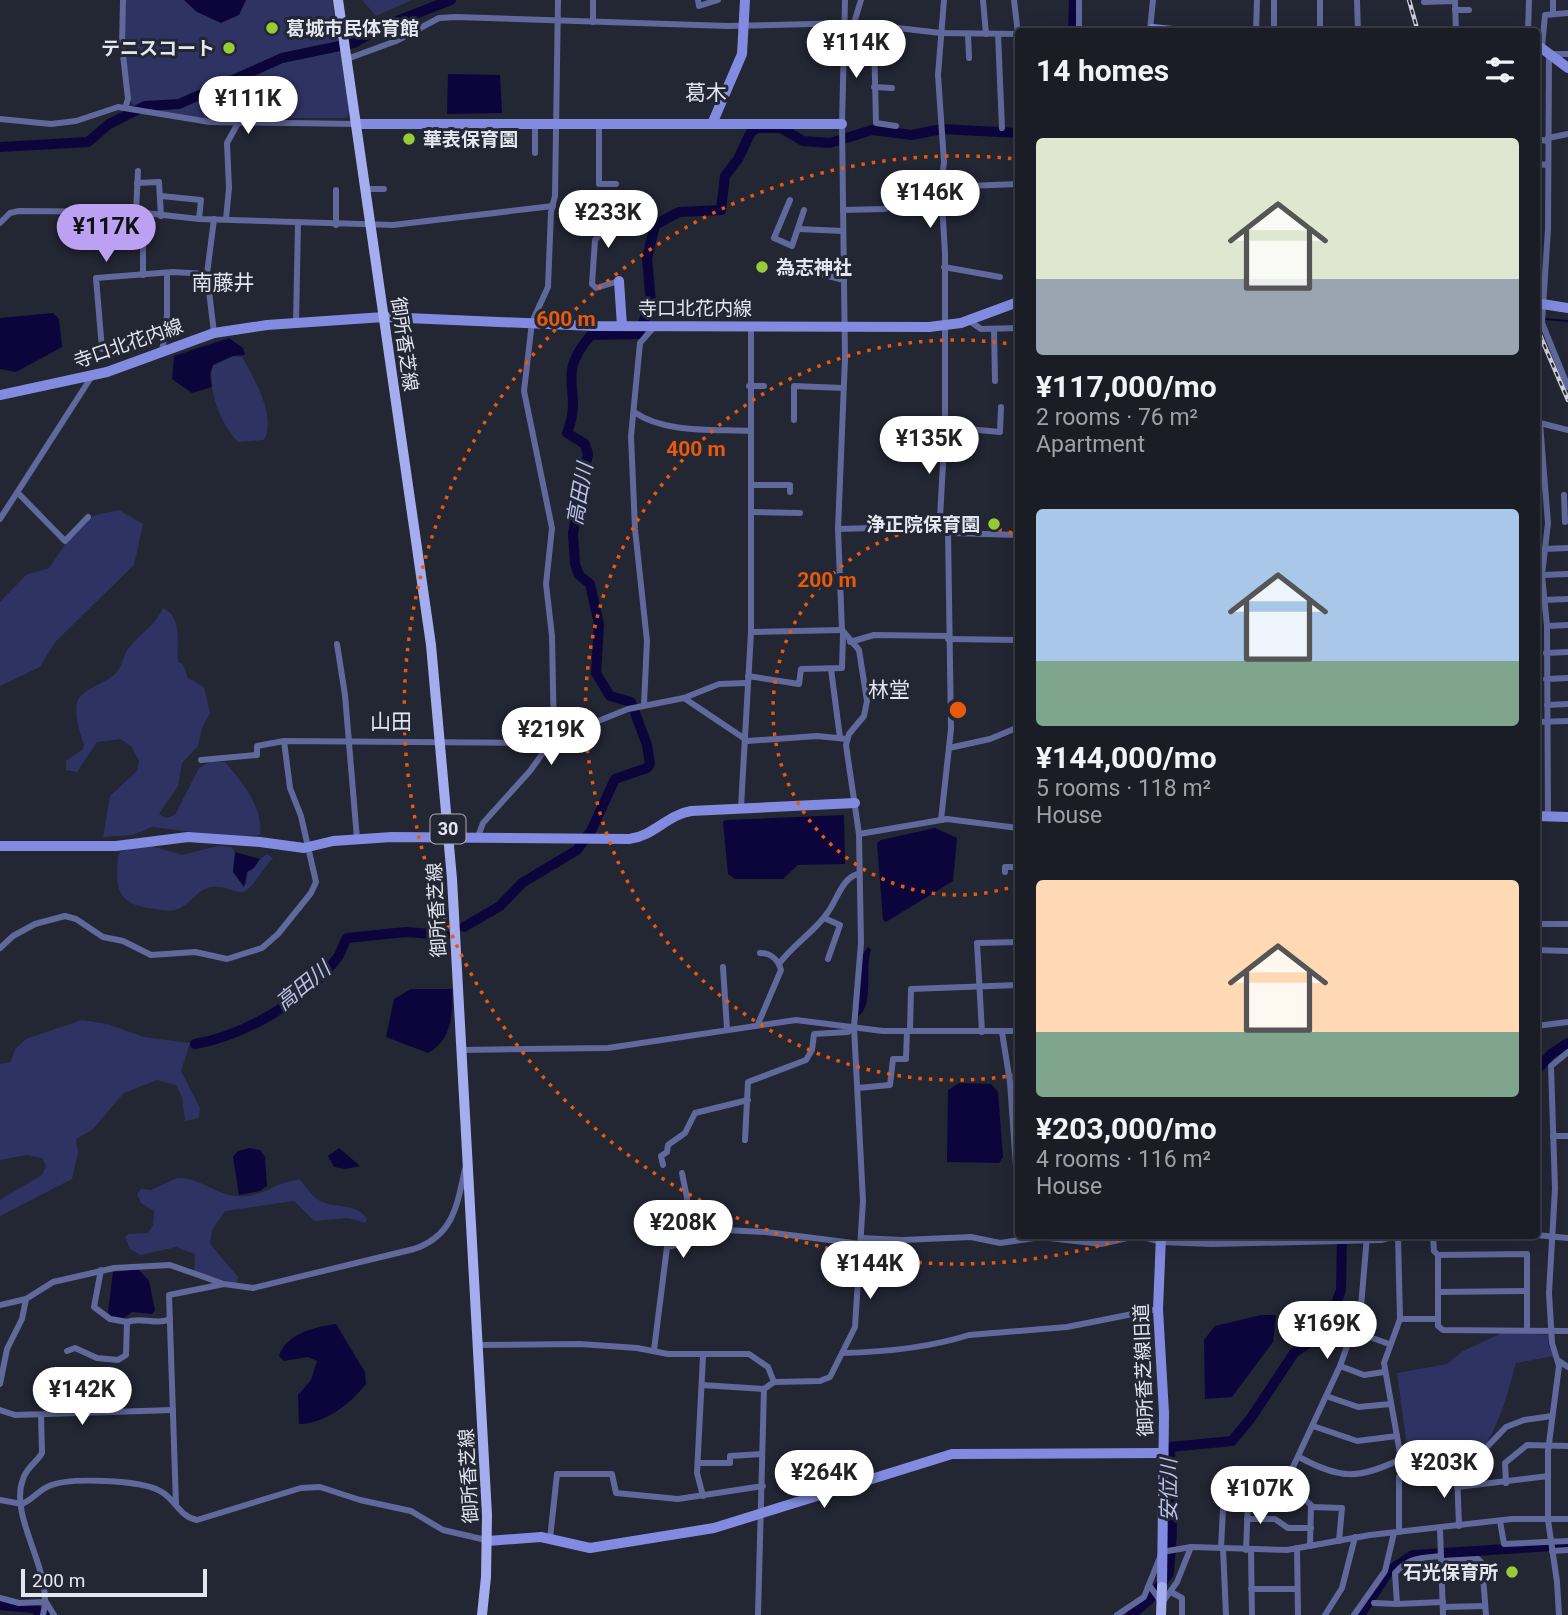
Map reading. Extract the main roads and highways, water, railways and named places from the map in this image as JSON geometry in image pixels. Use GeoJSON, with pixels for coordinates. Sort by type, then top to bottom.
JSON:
{"type":"FeatureCollection","features":[{"type":"Feature","properties":{"kind":"main road","name":"御所香芝線"},"geometry":{"type":"LineString","coordinates":[[338,0],[431,645],[449,838],[488,1541],[482,1615]]}},
{"type":"Feature","properties":{"kind":"main road"},"geometry":{"type":"LineString","coordinates":[[1159,1592],[1161,1615]]}},
{"type":"Feature","properties":{"kind":"waterway"},"geometry":{"type":"LineString","coordinates":[[0,147],[88,142],[109,124],[145,106],[179,104],[282,58],[354,43],[384,26],[451,0]]}},
{"type":"Feature","properties":{"kind":"waterway","name":"高田川"},"geometry":{"type":"LineString","coordinates":[[1073,28],[1074,0]]}},
{"type":"Feature","properties":{"kind":"waterway","name":"高田川"},"geometry":{"type":"LineString","coordinates":[[464,927],[500,906],[522,883],[577,850],[591,831],[615,779],[647,768],[650,764],[647,745],[631,702],[610,696],[596,673],[599,624],[590,584],[579,575],[575,564],[573,533],[588,454],[585,444],[567,433],[573,405],[571,373],[580,350],[591,335],[638,334],[651,304],[647,258],[655,225],[679,212],[721,210],[725,176],[738,159],[751,132],[757,128],[781,128],[803,141],[830,143],[872,130],[912,135],[942,129],[1015,133]]}},
{"type":"Feature","properties":{"kind":"waterway"},"geometry":{"type":"LineString","coordinates":[[1545,319],[1568,321]]}},
{"type":"Feature","properties":{"kind":"waterway","name":"高田川"},"geometry":{"type":"LineString","coordinates":[[195,1044],[235,1033],[292,1001],[325,972],[338,957],[347,938],[406,932],[445,935]]}},
{"type":"Feature","properties":{"kind":"waterway","name":"安位川"},"geometry":{"type":"LineString","coordinates":[[1540,1066],[1551,1054],[1568,1043]]}},
{"type":"Feature","properties":{"kind":"waterway","name":"安位川"},"geometry":{"type":"LineString","coordinates":[[1131,1615],[1149,1600],[1169,1573],[1172,1533],[1170,1447],[1232,1441],[1251,1418],[1294,1353],[1326,1331],[1341,1290],[1342,1239]]}},
{"type":"Feature","properties":{"kind":"waterway"},"geometry":{"type":"LineString","coordinates":[[1360,1615],[1389,1571],[1413,1555],[1568,1545]]}},
{"type":"Feature","properties":{"kind":"waterway"},"geometry":{"type":"LineString","coordinates":[[0,1605],[33,1608],[45,1615]]}},
{"type":"Feature","properties":{"kind":"railway"},"geometry":{"type":"LineString","coordinates":[[1409,0],[1417,28]]}},
{"type":"Feature","properties":{"kind":"railway"},"geometry":{"type":"LineString","coordinates":[[1540,335],[1568,400]]}},
{"type":"Feature","properties":{"kind":"place","name":"葛城市民体育館"},"geometry":{"type":"Point","coordinates":[272,28]}},
{"type":"Feature","properties":{"kind":"place","name":"テニスコート"},"geometry":{"type":"Point","coordinates":[229,48]}},
{"type":"Feature","properties":{"kind":"place","name":"華表保育園"},"geometry":{"type":"Point","coordinates":[409,139]}},
{"type":"Feature","properties":{"kind":"place","name":"為志神社"},"geometry":{"type":"Point","coordinates":[762,267]}},
{"type":"Feature","properties":{"kind":"place","name":"浄正院保育園"},"geometry":{"type":"Point","coordinates":[994,524]}},
{"type":"Feature","properties":{"kind":"place","name":"石光保育所"},"geometry":{"type":"Point","coordinates":[1512,1572]}},
{"type":"Feature","properties":{"kind":"district","name":"葛木"},"geometry":{"type":"Point","coordinates":[706,93]}},
{"type":"Feature","properties":{"kind":"district","name":"南藤井"},"geometry":{"type":"Point","coordinates":[223,283]}},
{"type":"Feature","properties":{"kind":"district","name":"林堂"},"geometry":{"type":"Point","coordinates":[889,690]}},
{"type":"Feature","properties":{"kind":"district","name":"山田"},"geometry":{"type":"Point","coordinates":[391,722]}}]}
